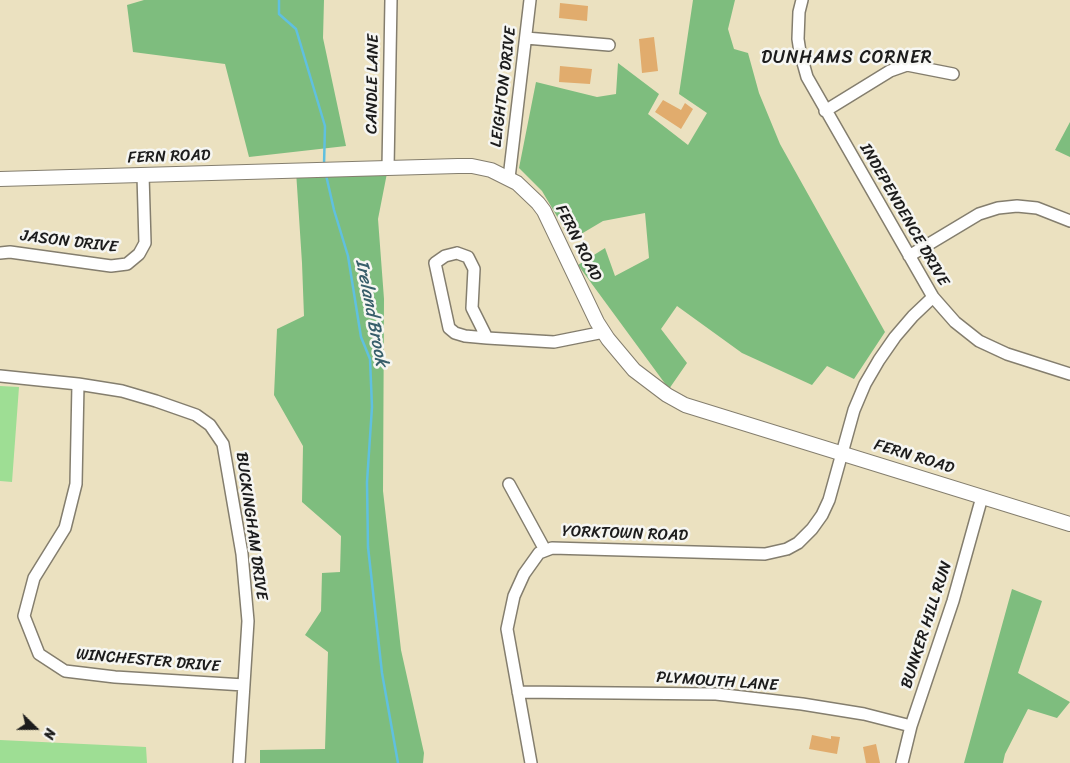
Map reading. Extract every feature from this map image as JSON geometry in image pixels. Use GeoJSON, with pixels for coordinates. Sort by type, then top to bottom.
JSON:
{"type":"FeatureCollection","features":[{"type":"Feature","properties":{"kind":"street","name":"CANDLE LANE"},"geometry":{"type":"LineString","coordinates":[[388,168],[391,0]]}},
{"type":"Feature","properties":{"kind":"street","name":"LEIGHTON DRIVE"},"geometry":{"type":"LineString","coordinates":[[509,178],[530,0]]}},
{"type":"Feature","properties":{"kind":"street","name":"INDEPENDENCE DRIVE"},"geometry":{"type":"LineString","coordinates":[[802,0],[798,26],[800,52],[806,77],[933,297],[955,322],[979,341],[1007,354],[1070,374]]}},
{"type":"Feature","properties":{"kind":"street"},"geometry":{"type":"LineString","coordinates":[[526,38],[609,45]]}},
{"type":"Feature","properties":{"kind":"street"},"geometry":{"type":"LineString","coordinates":[[825,111],[890,71],[907,65],[953,74]]}},
{"type":"Feature","properties":{"kind":"street","name":"FERN ROAD"},"geometry":{"type":"LineString","coordinates":[[0,179],[472,166],[491,170],[509,178],[525,189],[544,211],[604,332],[620,355],[634,370],[667,395],[685,404],[1070,524]]}},
{"type":"Feature","properties":{"kind":"street","name":"JASON DRIVE"},"geometry":{"type":"LineString","coordinates":[[0,253],[10,252],[111,266],[126,264],[139,254],[145,243],[142,175]]}},
{"type":"Feature","properties":{"kind":"street"},"geometry":{"type":"LineString","coordinates":[[909,256],[979,214],[998,208],[1017,206],[1037,208],[1070,221]]}},
{"type":"Feature","properties":{"kind":"street"},"geometry":{"type":"LineString","coordinates":[[487,338],[472,308],[474,269],[468,257],[457,253],[445,256],[435,263],[449,328],[455,333],[487,338],[554,342],[604,332]]}},
{"type":"Feature","properties":{"kind":"street","name":"YORKTOWN ROAD"},"geometry":{"type":"LineString","coordinates":[[530,763],[507,629],[514,596],[524,574],[539,553],[552,548],[765,554],[787,549],[798,543],[812,529],[822,515],[829,500],[854,410],[865,384],[879,360],[901,330],[933,297]]}},
{"type":"Feature","properties":{"kind":"street","name":"BUCKINGHAM DRIVE"},"geometry":{"type":"LineString","coordinates":[[0,376],[78,384],[122,391],[196,416],[210,425],[223,444],[242,554],[248,621],[239,763]]}},
{"type":"Feature","properties":{"kind":"street","name":"WINCHESTER DRIVE"},"geometry":{"type":"LineString","coordinates":[[78,384],[76,484],[64,528],[34,578],[24,616],[40,654],[65,671],[115,677],[244,685]]}},
{"type":"Feature","properties":{"kind":"street"},"geometry":{"type":"LineString","coordinates":[[509,484],[545,550]]}},
{"type":"Feature","properties":{"kind":"street","name":"BUNKER HILL RUN"},"geometry":{"type":"LineString","coordinates":[[902,763],[911,726],[953,601],[982,497]]}},
{"type":"Feature","properties":{"kind":"street","name":"PLYMOUTH LANE"},"geometry":{"type":"LineString","coordinates":[[518,692],[716,694],[846,711],[911,726]]}},
{"type":"Feature","properties":{"kind":"green space"},"geometry":{"type":"Polygon","coordinates":[[[144,0],[324,0],[323,38],[346,146],[249,157],[225,64],[133,52],[127,5],[144,0]]]}},
{"type":"Feature","properties":{"kind":"green space"},"geometry":{"type":"Polygon","coordinates":[[[693,0],[735,0],[728,29],[734,49],[748,53],[759,93],[780,144],[885,332],[854,379],[827,366],[812,385],[742,353],[677,306],[661,329],[687,363],[669,389],[578,265],[605,248],[615,276],[649,258],[645,213],[603,221],[571,240],[542,191],[519,168],[536,82],[597,97],[616,94],[618,63],[659,94],[648,114],[688,145],[707,113],[679,94],[693,0]]]}},
{"type":"Feature","properties":{"kind":"green space"},"geometry":{"type":"Polygon","coordinates":[[[1070,122],[1070,157],[1055,150],[1070,122]]]}},
{"type":"Feature","properties":{"kind":"green space"},"geometry":{"type":"Polygon","coordinates":[[[388,168],[378,219],[384,299],[383,491],[401,650],[424,753],[423,763],[260,763],[260,750],[325,749],[328,652],[305,635],[321,611],[322,573],[340,572],[341,536],[302,502],[303,446],[274,395],[277,329],[304,316],[296,171],[388,168]]]}},
{"type":"Feature","properties":{"kind":"green space"},"geometry":{"type":"Polygon","coordinates":[[[0,386],[19,387],[12,482],[0,481],[0,386]]]}},
{"type":"Feature","properties":{"kind":"green space"},"geometry":{"type":"Polygon","coordinates":[[[1012,589],[1042,601],[1018,673],[1070,702],[1057,718],[1028,709],[1005,754],[1003,763],[964,763],[1012,589]]]}},
{"type":"Feature","properties":{"kind":"green space"},"geometry":{"type":"Polygon","coordinates":[[[0,740],[146,747],[147,763],[0,763],[0,740]]]}},
{"type":"Feature","properties":{"kind":"building"},"geometry":{"type":"Polygon","coordinates":[[[560,3],[588,6],[587,21],[559,18],[560,3]]]}},
{"type":"Feature","properties":{"kind":"building"},"geometry":{"type":"Polygon","coordinates":[[[654,37],[658,71],[642,73],[639,39],[654,37]]]}},
{"type":"Feature","properties":{"kind":"building"},"geometry":{"type":"Polygon","coordinates":[[[560,66],[592,69],[590,84],[559,82],[560,66]]]}},
{"type":"Feature","properties":{"kind":"building"},"geometry":{"type":"Polygon","coordinates":[[[663,100],[681,110],[685,103],[693,109],[681,129],[655,112],[663,100]]]}},
{"type":"Feature","properties":{"kind":"building"},"geometry":{"type":"Polygon","coordinates":[[[812,735],[831,739],[831,736],[840,737],[837,754],[809,749],[812,735]]]}},
{"type":"Feature","properties":{"kind":"building"},"geometry":{"type":"Polygon","coordinates":[[[876,744],[880,763],[866,763],[863,747],[876,744]]]}},
{"type":"Feature","properties":{"kind":"waterway","name":"Ireland Brook"},"geometry":{"type":"LineString","coordinates":[[279,0],[279,14],[296,29],[325,126],[324,165]]}},
{"type":"Feature","properties":{"kind":"waterway","name":"Ireland Brook"},"geometry":{"type":"LineString","coordinates":[[326,175],[348,256],[361,337],[370,359],[372,407],[367,482],[368,547],[382,673],[398,763]]}},
{"type":"Feature","properties":{"kind":"district","name":"DUNHAMS CORNER"},"geometry":{"type":"Point","coordinates":[847,58]}}]}
